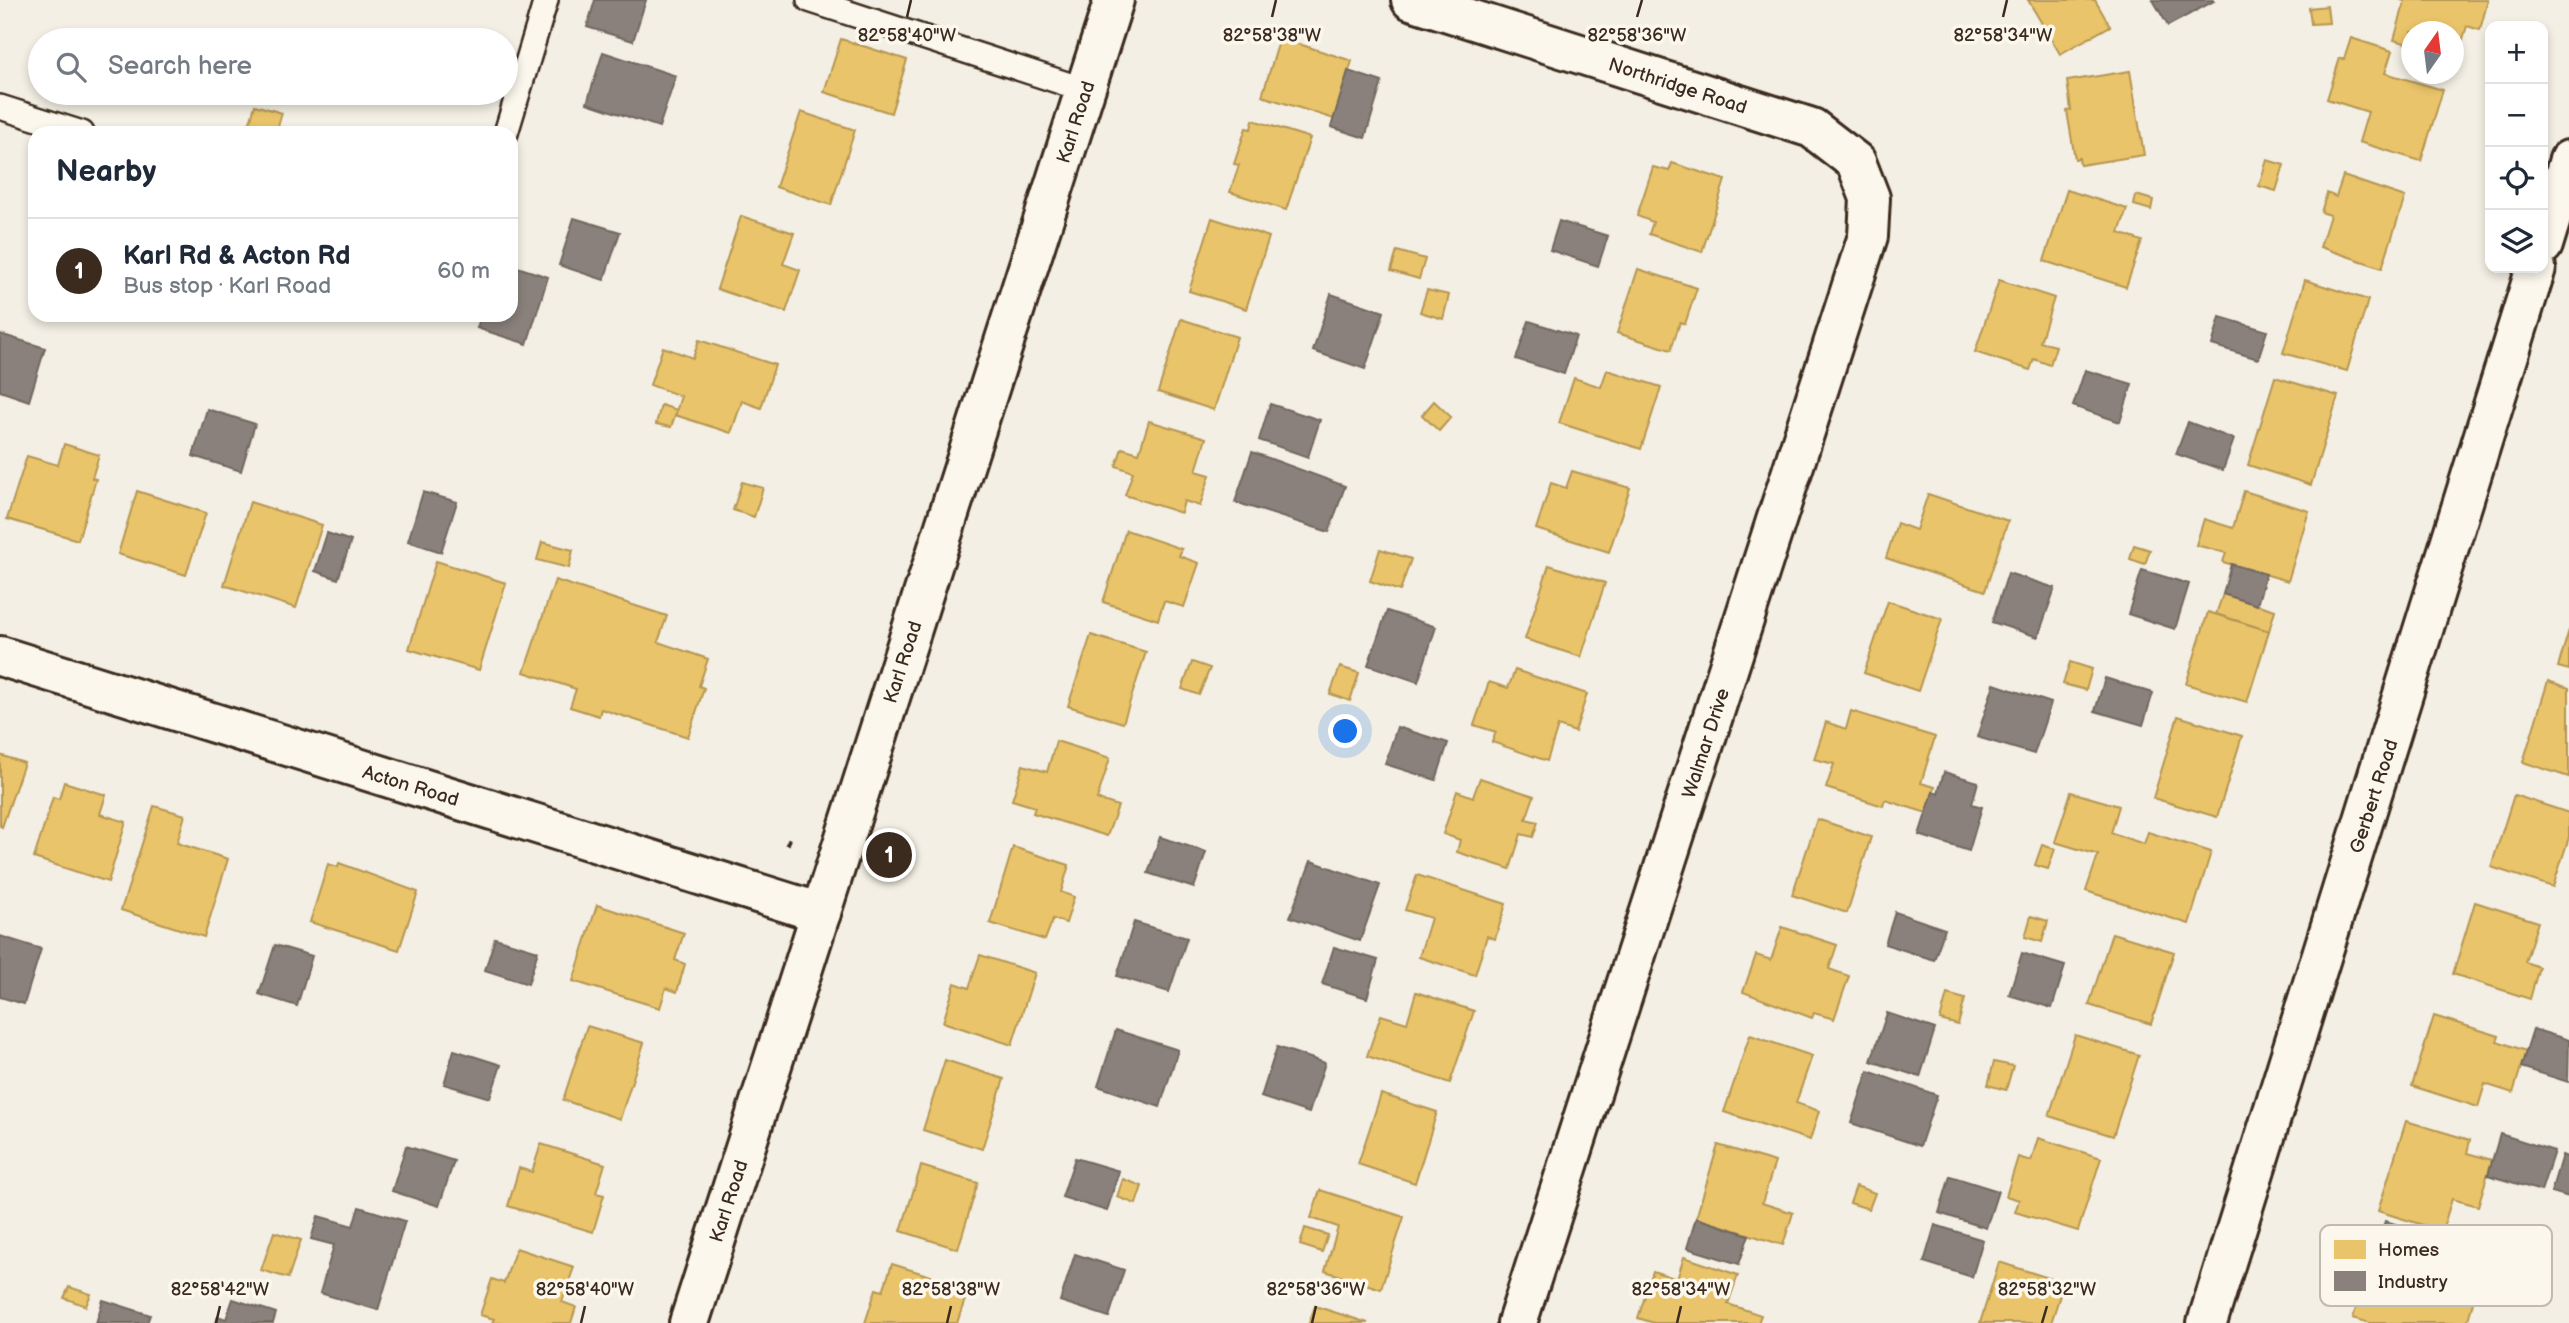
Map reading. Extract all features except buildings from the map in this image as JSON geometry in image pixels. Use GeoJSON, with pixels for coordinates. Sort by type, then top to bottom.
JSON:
{"type":"FeatureCollection","features":[{"type":"Feature","properties":{"kind":"street","name":"Karl Road"},"geometry":{"type":"LineString","coordinates":[[689,1323],[1114,0]]}},
{"type":"Feature","properties":{"kind":"street","name":"Northridge Road"},"geometry":{"type":"LineString","coordinates":[[1411,0],[1812,128],[1856,162]]}},
{"type":"Feature","properties":{"kind":"street"},"geometry":{"type":"LineString","coordinates":[[2548,229],[2569,160]]}},
{"type":"Feature","properties":{"kind":"street","name":"Walmar Drive"},"geometry":{"type":"LineString","coordinates":[[1517,1323],[1868,236],[1870,198],[1856,162]]}},
{"type":"Feature","properties":{"kind":"street","name":"Gerbert Road"},"geometry":{"type":"LineString","coordinates":[[2207,1323],[2534,273]]}},
{"type":"Feature","properties":{"kind":"street","name":"Acton Road"},"geometry":{"type":"LineString","coordinates":[[0,656],[821,913]]}},
{"type":"Feature","properties":{"kind":"lane"},"geometry":{"type":"LineString","coordinates":[[518,93],[546,0]]}},
{"type":"Feature","properties":{"kind":"lane"},"geometry":{"type":"LineString","coordinates":[[809,0],[1085,90]]}},
{"type":"Feature","properties":{"kind":"lane"},"geometry":{"type":"LineString","coordinates":[[508,126],[514,105]]}},
{"type":"Feature","properties":{"kind":"lane"},"geometry":{"type":"LineString","coordinates":[[0,107],[60,126]]}},
{"type":"Feature","properties":{"kind":"path"},"geometry":{"type":"LineString","coordinates":[[787,845],[790,836]]}},
{"type":"Feature","properties":{"kind":"place","name":"Karl Rd & Acton Rd"},"geometry":{"type":"Point","coordinates":[889,855]}}]}
